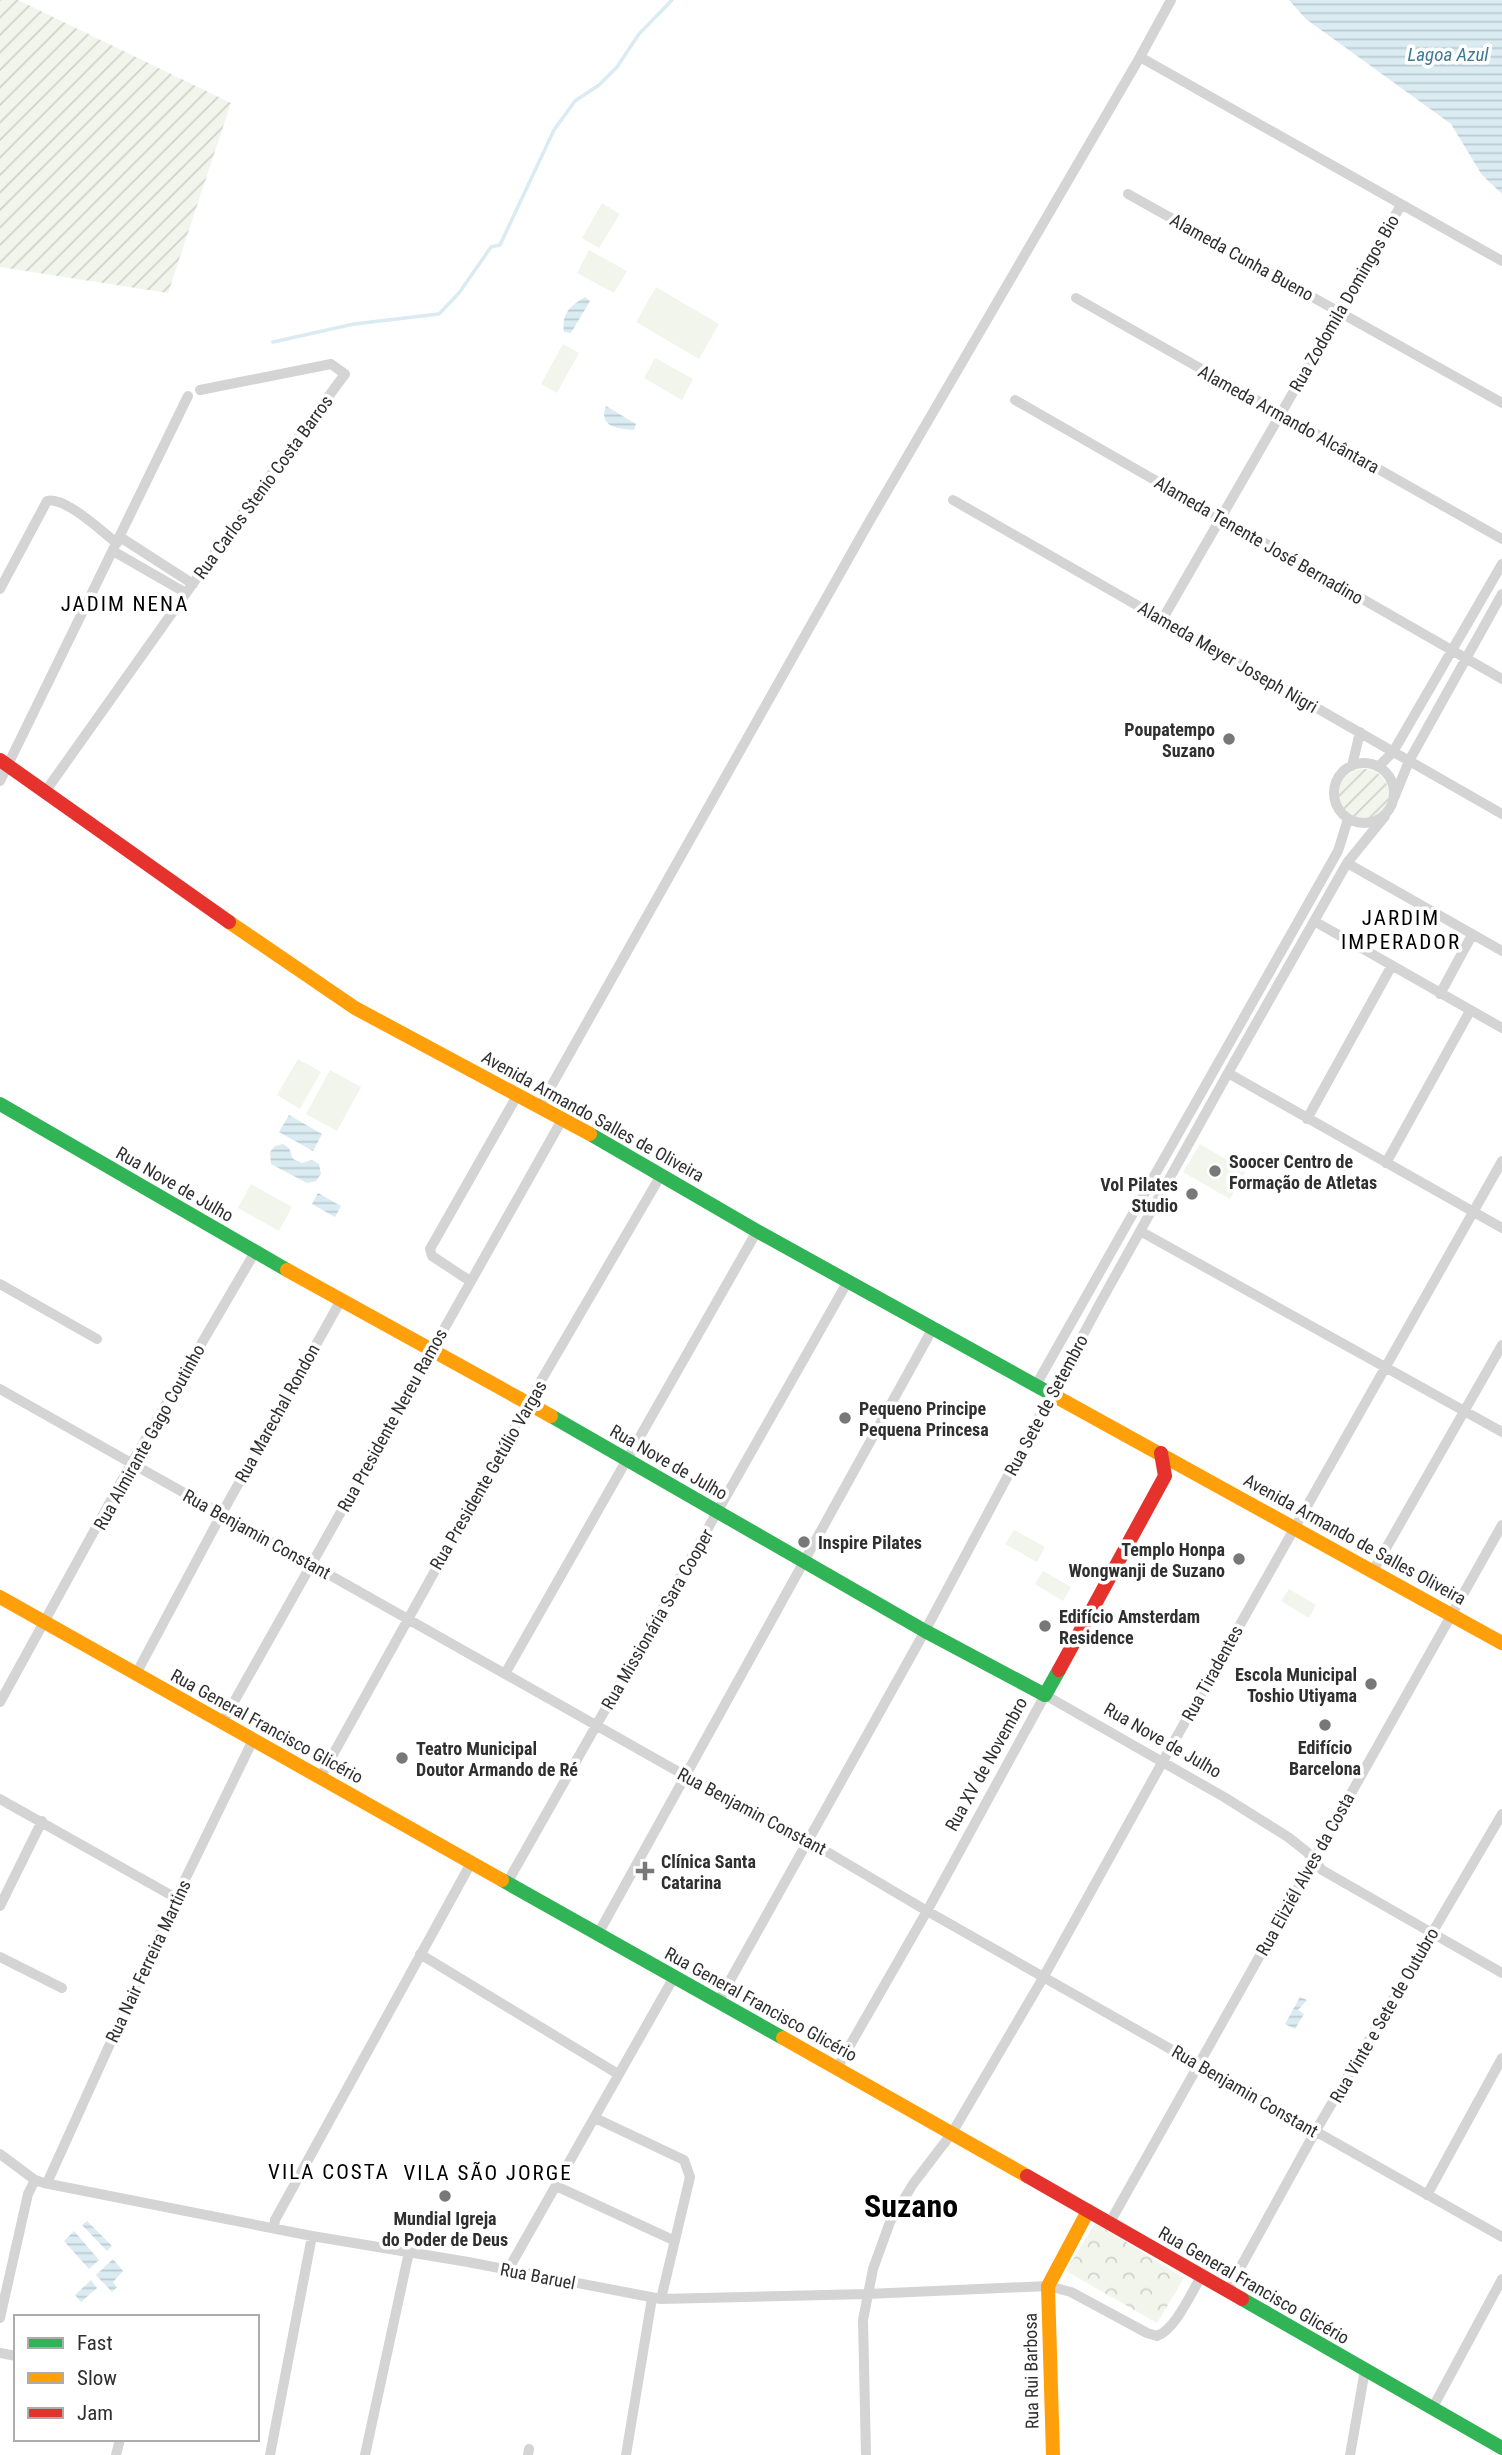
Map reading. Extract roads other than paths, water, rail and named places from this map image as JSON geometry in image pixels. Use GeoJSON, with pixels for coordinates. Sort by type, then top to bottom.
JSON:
{"type":"FeatureCollection","features":[{"type":"Feature","properties":{"kind":"main road","name":"Avenida Armando Salles de Oliveira"},"geometry":{"type":"LineString","coordinates":[[4,764],[328,991],[563,1118],[757,1231],[1190,1469]]}},
{"type":"Feature","properties":{"kind":"main road","name":"Rua Nove de Julho"},"geometry":{"type":"LineString","coordinates":[[0,1104],[431,1352],[528,1403],[925,1631],[1045,1695]]}},
{"type":"Feature","properties":{"kind":"main road"},"geometry":{"type":"LineString","coordinates":[[1161,1454],[1165,1476],[1190,1469]]}},
{"type":"Feature","properties":{"kind":"main road","name":"Avenida Armando de Salles Oliveira"},"geometry":{"type":"LineString","coordinates":[[1190,1469],[1502,1643]]}},
{"type":"Feature","properties":{"kind":"main road","name":"Rua XV de Novembro"},"geometry":{"type":"LineString","coordinates":[[1045,1695],[1165,1476]]}},
{"type":"Feature","properties":{"kind":"main road","name":"Rua General Francisco Glicério"},"geometry":{"type":"LineString","coordinates":[[0,1597],[952,2133],[1502,2448]]}},
{"type":"Feature","properties":{"kind":"main road"},"geometry":{"type":"LineString","coordinates":[[1048,2286],[1088,2211]]}},
{"type":"Feature","properties":{"kind":"main road","name":"Rua Rui Barbosa"},"geometry":{"type":"LineString","coordinates":[[1048,2286],[1053,2455]]}},
{"type":"Feature","properties":{"kind":"street"},"geometry":{"type":"LineString","coordinates":[[540,1106],[869,522],[1171,0]]}},
{"type":"Feature","properties":{"kind":"street"},"geometry":{"type":"LineString","coordinates":[[1140,57],[1502,261]]}},
{"type":"Feature","properties":{"kind":"street","name":"Alameda Cunha Bueno"},"geometry":{"type":"LineString","coordinates":[[1128,194],[1502,403]]}},
{"type":"Feature","properties":{"kind":"street","name":"Rua Zodomila Domingos Bio"},"geometry":{"type":"LineString","coordinates":[[1162,620],[1401,205]]}},
{"type":"Feature","properties":{"kind":"street","name":"Alameda Armando Alcântara"},"geometry":{"type":"LineString","coordinates":[[1076,298],[1502,539]]}},
{"type":"Feature","properties":{"kind":"street","name":"Rua Carlos Stenio Costa Barros"},"geometry":{"type":"LineString","coordinates":[[45,792],[254,496],[345,374],[331,364],[200,390]]}},
{"type":"Feature","properties":{"kind":"street"},"geometry":{"type":"LineString","coordinates":[[0,781],[4,764],[117,544],[188,396]]}},
{"type":"Feature","properties":{"kind":"street","name":"Alameda Tenente José Bernadino"},"geometry":{"type":"LineString","coordinates":[[1016,400],[1502,679]]}},
{"type":"Feature","properties":{"kind":"street"},"geometry":{"type":"LineString","coordinates":[[0,589],[47,501],[57,500],[117,544],[189,589]]}},
{"type":"Feature","properties":{"kind":"street","name":"Alameda Meyer Joseph Nigri"},"geometry":{"type":"LineString","coordinates":[[953,500],[1502,814]]}},
{"type":"Feature","properties":{"kind":"street"},"geometry":{"type":"LineString","coordinates":[[1378,766],[1393,752],[1502,564]]}},
{"type":"Feature","properties":{"kind":"street"},"geometry":{"type":"LineString","coordinates":[[1394,798],[1391,780],[1378,766],[1370,764],[1352,766],[1340,775],[1334,794],[1340,813],[1348,819],[1367,824],[1385,816],[1394,798],[1409,761],[1502,594]]}},
{"type":"Feature","properties":{"kind":"street"},"geometry":{"type":"LineString","coordinates":[[1352,766],[1360,732]]}},
{"type":"Feature","properties":{"kind":"street","name":"Rua Sete de Setembro"},"geometry":{"type":"LineString","coordinates":[[718,2002],[925,1631],[1228,1073],[1347,863],[1385,816]]}},
{"type":"Feature","properties":{"kind":"street","name":"Rua Sete de Setembro"},"geometry":{"type":"LineString","coordinates":[[1037,1385],[1338,851],[1348,819]]}},
{"type":"Feature","properties":{"kind":"street"},"geometry":{"type":"LineString","coordinates":[[1347,863],[1502,951]]}},
{"type":"Feature","properties":{"kind":"street"},"geometry":{"type":"LineString","coordinates":[[1314,921],[1502,1028]]}},
{"type":"Feature","properties":{"kind":"street"},"geometry":{"type":"LineString","coordinates":[[1440,994],[1472,935]]}},
{"type":"Feature","properties":{"kind":"street"},"geometry":{"type":"LineString","coordinates":[[1307,1119],[1391,967]]}},
{"type":"Feature","properties":{"kind":"street"},"geometry":{"type":"LineString","coordinates":[[1386,1163],[1470,1010]]}},
{"type":"Feature","properties":{"kind":"street"},"geometry":{"type":"LineString","coordinates":[[1228,1073],[1502,1228]]}},
{"type":"Feature","properties":{"kind":"street"},"geometry":{"type":"LineString","coordinates":[[470,1281],[432,1256],[430,1250],[519,1094]]}},
{"type":"Feature","properties":{"kind":"street","name":"Rua Presidente Nereu Ramos"},"geometry":{"type":"LineString","coordinates":[[222,1723],[563,1118]]}},
{"type":"Feature","properties":{"kind":"street","name":"Rua Tiradentes"},"geometry":{"type":"LineString","coordinates":[[866,2455],[863,2320],[881,2244],[894,2214],[952,2133],[1043,1978],[1502,1161]]}},
{"type":"Feature","properties":{"kind":"street","name":"Rua Presidente Getúlio Vargas"},"geometry":{"type":"LineString","coordinates":[[320,1778],[528,1403],[661,1175]]}},
{"type":"Feature","properties":{"kind":"street"},"geometry":{"type":"LineString","coordinates":[[506,1672],[757,1231]]}},
{"type":"Feature","properties":{"kind":"street"},"geometry":{"type":"LineString","coordinates":[[1140,1231],[1502,1432]]}},
{"type":"Feature","properties":{"kind":"street","name":"Rua Almirante Gago Coutinho"},"geometry":{"type":"LineString","coordinates":[[0,1702],[131,1464],[255,1252]]}},
{"type":"Feature","properties":{"kind":"street","name":"Rua Missionária Sara Cooper"},"geometry":{"type":"LineString","coordinates":[[507,1883],[848,1281]]}},
{"type":"Feature","properties":{"kind":"street"},"geometry":{"type":"LineString","coordinates":[[1,1286],[97,1339]]}},
{"type":"Feature","properties":{"kind":"street","name":"Rua Marechal Rondon"},"geometry":{"type":"LineString","coordinates":[[136,1674],[341,1300]]}},
{"type":"Feature","properties":{"kind":"street"},"geometry":{"type":"LineString","coordinates":[[598,1934],[933,1328]]}},
{"type":"Feature","properties":{"kind":"street"},"geometry":{"type":"LineString","coordinates":[[1373,1571],[1502,1345]]}},
{"type":"Feature","properties":{"kind":"street","name":"Rua Benjamin Constant"},"geometry":{"type":"LineString","coordinates":[[0,1389],[506,1672],[686,1776],[807,1840],[1043,1978],[1198,2063],[1502,2237]]}},
{"type":"Feature","properties":{"kind":"street","name":"Rua Eliziél Alves da Costa"},"geometry":{"type":"LineString","coordinates":[[1110,2224],[1502,1525]]}},
{"type":"Feature","properties":{"kind":"street","name":"Rua Nove de Julho"},"geometry":{"type":"LineString","coordinates":[[1045,1695],[1163,1761],[1288,1837],[1307,1852],[1322,1870],[1502,1973]]}},
{"type":"Feature","properties":{"kind":"street","name":"Rua XV de Novembro"},"geometry":{"type":"LineString","coordinates":[[836,2068],[927,1911],[1045,1695]]}},
{"type":"Feature","properties":{"kind":"street","name":"Rua Nair Ferreira Martins"},"geometry":{"type":"LineString","coordinates":[[47,2183],[176,1898],[253,1740]]}},
{"type":"Feature","properties":{"kind":"street"},"geometry":{"type":"LineString","coordinates":[[0,1799],[176,1898]]}},
{"type":"Feature","properties":{"kind":"street"},"geometry":{"type":"LineString","coordinates":[[0,1906],[42,1821]]}},
{"type":"Feature","properties":{"kind":"street","name":"Rua Vinte e Sete de Outubro"},"geometry":{"type":"LineString","coordinates":[[1228,2290],[1315,2132],[1500,1821]]}},
{"type":"Feature","properties":{"kind":"street"},"geometry":{"type":"LineString","coordinates":[[274,2228],[275,2220],[471,1863]]}},
{"type":"Feature","properties":{"kind":"street"},"geometry":{"type":"LineString","coordinates":[[420,1954],[618,2074]]}},
{"type":"Feature","properties":{"kind":"street"},"geometry":{"type":"LineString","coordinates":[[0,1957],[62,1988]]}},
{"type":"Feature","properties":{"kind":"street"},"geometry":{"type":"LineString","coordinates":[[508,2270],[674,1977]]}},
{"type":"Feature","properties":{"kind":"street"},"geometry":{"type":"LineString","coordinates":[[1427,2195],[1502,2058]]}},
{"type":"Feature","properties":{"kind":"street"},"geometry":{"type":"LineString","coordinates":[[595,2118],[684,2160],[690,2176],[657,2299],[626,2455]]}},
{"type":"Feature","properties":{"kind":"street"},"geometry":{"type":"LineString","coordinates":[[0,2154],[36,2180],[28,2193],[0,2318]]}},
{"type":"Feature","properties":{"kind":"street","name":"Rua Baruel"},"geometry":{"type":"LineString","coordinates":[[36,2180],[312,2236],[657,2299],[1048,2286]]}},
{"type":"Feature","properties":{"kind":"street"},"geometry":{"type":"LineString","coordinates":[[556,2186],[673,2240]]}},
{"type":"Feature","properties":{"kind":"street"},"geometry":{"type":"LineString","coordinates":[[270,2455],[312,2236]]}},
{"type":"Feature","properties":{"kind":"street"},"geometry":{"type":"LineString","coordinates":[[365,2455],[409,2252]]}},
{"type":"Feature","properties":{"kind":"street"},"geometry":{"type":"LineString","coordinates":[[1048,2286],[1071,2292],[1157,2336],[1173,2323],[1201,2277]]}},
{"type":"Feature","properties":{"kind":"street"},"geometry":{"type":"LineString","coordinates":[[1432,2409],[1502,2279]]}},
{"type":"Feature","properties":{"kind":"street"},"geometry":{"type":"LineString","coordinates":[[1350,2455],[1365,2370]]}},
{"type":"Feature","properties":{"kind":"water","name":"Lagoa Azul"},"geometry":{"type":"Polygon","coordinates":[[[1289,0],[1502,0],[1502,194],[1482,175],[1451,124],[1306,19],[1289,0]]]}},
{"type":"Feature","properties":{"kind":"water"},"geometry":{"type":"Polygon","coordinates":[[[585,297],[590,301],[571,333],[564,332],[565,315],[585,297]]]}},
{"type":"Feature","properties":{"kind":"water"},"geometry":{"type":"Polygon","coordinates":[[[606,406],[636,424],[634,430],[616,428],[607,423],[604,413],[606,406]]]}},
{"type":"Feature","properties":{"kind":"water"},"geometry":{"type":"Polygon","coordinates":[[[289,1115],[322,1134],[313,1151],[279,1132],[289,1115]]]}},
{"type":"Feature","properties":{"kind":"water"},"geometry":{"type":"Polygon","coordinates":[[[283,1144],[289,1148],[293,1159],[302,1163],[312,1160],[319,1164],[321,1174],[316,1181],[307,1183],[271,1164],[270,1152],[275,1146],[283,1144]]]}},
{"type":"Feature","properties":{"kind":"water"},"geometry":{"type":"Polygon","coordinates":[[[318,1193],[341,1206],[335,1217],[312,1204],[318,1193]]]}},
{"type":"Feature","properties":{"kind":"water"},"geometry":{"type":"Polygon","coordinates":[[[1300,1997],[1307,2000],[1298,2010],[1304,2014],[1295,2029],[1285,2024],[1300,1997]]]}},
{"type":"Feature","properties":{"kind":"water"},"geometry":{"type":"Polygon","coordinates":[[[87,2221],[112,2246],[107,2251],[82,2225],[87,2221]]]}},
{"type":"Feature","properties":{"kind":"water"},"geometry":{"type":"Polygon","coordinates":[[[74,2231],[99,2260],[89,2269],[64,2241],[74,2231]]]}},
{"type":"Feature","properties":{"kind":"water"},"geometry":{"type":"Polygon","coordinates":[[[113,2259],[123,2271],[113,2282],[117,2287],[112,2292],[96,2275],[113,2259]]]}},
{"type":"Feature","properties":{"kind":"water"},"geometry":{"type":"Polygon","coordinates":[[[91,2280],[97,2288],[81,2302],[75,2295],[91,2280]]]}},
{"type":"Feature","properties":{"kind":"waterway"},"geometry":{"type":"LineString","coordinates":[[273,342],[354,324],[439,314],[459,293],[491,247],[500,245],[554,130],[575,101],[599,85],[617,67],[639,34],[672,0]]}},
{"type":"Feature","properties":{"kind":"place","name":"Poupatempo Suzano"},"geometry":{"type":"Point","coordinates":[1229,739]}},
{"type":"Feature","properties":{"kind":"place","name":"Soocer Centro de Formação de Atletas"},"geometry":{"type":"Point","coordinates":[1215,1171]}},
{"type":"Feature","properties":{"kind":"place","name":"Vol Pilates Studio"},"geometry":{"type":"Point","coordinates":[1192,1194]}},
{"type":"Feature","properties":{"kind":"place","name":"Pequeno Principe Pequena Princesa"},"geometry":{"type":"Point","coordinates":[845,1418]}},
{"type":"Feature","properties":{"kind":"place","name":"Inspire Pilates"},"geometry":{"type":"Point","coordinates":[804,1542]}},
{"type":"Feature","properties":{"kind":"place","name":"Templo Honpa Wongwanji de Suzano"},"geometry":{"type":"Point","coordinates":[1239,1559]}},
{"type":"Feature","properties":{"kind":"place","name":"Edifício Amsterdam Residence"},"geometry":{"type":"Point","coordinates":[1045,1626]}},
{"type":"Feature","properties":{"kind":"place","name":"Escola Municipal Toshio Utiyama"},"geometry":{"type":"Point","coordinates":[1371,1684]}},
{"type":"Feature","properties":{"kind":"place","name":"Edifício Barcelona"},"geometry":{"type":"Point","coordinates":[1325,1725]}},
{"type":"Feature","properties":{"kind":"place","name":"Teatro Municipal Doutor Armando de Ré"},"geometry":{"type":"Point","coordinates":[402,1758]}},
{"type":"Feature","properties":{"kind":"place","name":"Clínica Santa Catarina"},"geometry":{"type":"Point","coordinates":[645,1871]}},
{"type":"Feature","properties":{"kind":"place","name":"Mundial Igreja do Poder de Deus"},"geometry":{"type":"Point","coordinates":[445,2196]}},
{"type":"Feature","properties":{"kind":"district","name":"JADIM NENA"},"geometry":{"type":"Point","coordinates":[125,604]}},
{"type":"Feature","properties":{"kind":"district","name":"JARDIM IMPERADOR"},"geometry":{"type":"Point","coordinates":[1401,930]}},
{"type":"Feature","properties":{"kind":"district","name":"VILA COSTA"},"geometry":{"type":"Point","coordinates":[329,2172]}},
{"type":"Feature","properties":{"kind":"district","name":"VILA SÃO JORGE"},"geometry":{"type":"Point","coordinates":[488,2173]}},
{"type":"Feature","properties":{"kind":"district","name":"Suzano"},"geometry":{"type":"Point","coordinates":[911,2206]}}]}
